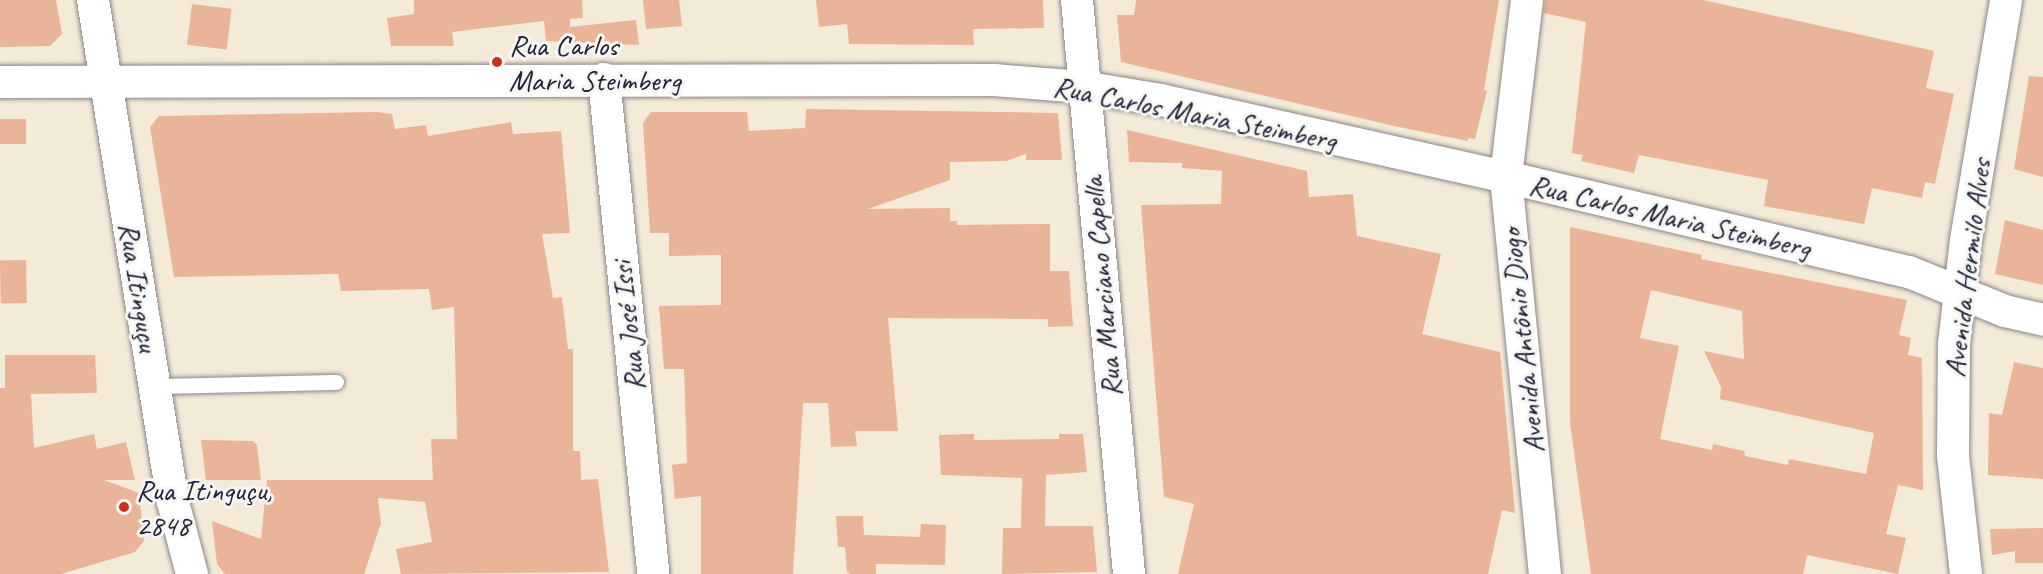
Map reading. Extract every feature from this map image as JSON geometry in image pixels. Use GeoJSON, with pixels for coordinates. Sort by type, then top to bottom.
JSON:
{"type":"FeatureCollection","features":[{"type":"Feature","properties":{"kind":"street","name":"Rua Itinguçu"},"geometry":{"type":"LineString","coordinates":[[93,0],[174,502],[190,573]]}},
{"type":"Feature","properties":{"kind":"street","name":"Rua Marciano Capella"},"geometry":{"type":"LineString","coordinates":[[1077,0],[1083,87],[1129,574]]}},
{"type":"Feature","properties":{"kind":"street","name":"Avenida Antônio Diogo"},"geometry":{"type":"LineString","coordinates":[[1527,0],[1506,177],[1545,574]]}},
{"type":"Feature","properties":{"kind":"street","name":"Avenida Hermilo Alves"},"geometry":{"type":"LineString","coordinates":[[1966,574],[1953,456],[1953,367],[1959,292],[2006,0]]}},
{"type":"Feature","properties":{"kind":"street","name":"Rua José Issi"},"geometry":{"type":"LineString","coordinates":[[604,79],[653,574]]}},
{"type":"Feature","properties":{"kind":"street","name":"Rua Carlos Maria Steimberg"},"geometry":{"type":"LineString","coordinates":[[0,82],[994,80],[1083,87],[1161,100],[1506,177],[1909,272],[2005,311],[2043,320]]}},
{"type":"Feature","properties":{"kind":"lane"},"geometry":{"type":"LineString","coordinates":[[156,386],[336,382]]}},
{"type":"Feature","properties":{"kind":"building"},"geometry":{"type":"Polygon","coordinates":[[[0,0],[56,0],[62,34],[50,46],[0,47],[0,0]]]}},
{"type":"Feature","properties":{"kind":"building"},"geometry":{"type":"Polygon","coordinates":[[[414,0],[582,0],[583,18],[570,19],[570,27],[636,20],[639,45],[546,41],[544,21],[452,32],[454,46],[391,46],[387,18],[414,14],[414,0]]]}},
{"type":"Feature","properties":{"kind":"building"},"geometry":{"type":"Polygon","coordinates":[[[643,0],[679,0],[682,26],[646,29],[643,0]]]}},
{"type":"Feature","properties":{"kind":"building"},"geometry":{"type":"Polygon","coordinates":[[[816,0],[1043,0],[1044,28],[973,29],[974,45],[849,44],[847,24],[819,27],[816,0]]]}},
{"type":"Feature","properties":{"kind":"building"},"geometry":{"type":"Polygon","coordinates":[[[1136,0],[1499,0],[1484,90],[1487,91],[1475,139],[1468,138],[1468,141],[1394,126],[1121,62],[1117,15],[1134,15],[1136,0]]]}},
{"type":"Feature","properties":{"kind":"building"},"geometry":{"type":"Polygon","coordinates":[[[1545,0],[1703,0],[1934,51],[1926,88],[1954,94],[1935,184],[1925,182],[1922,198],[1872,188],[1864,224],[1764,206],[1768,180],[1639,155],[1634,173],[1581,161],[1583,155],[1572,153],[1586,22],[1544,13],[1545,0]]]}},
{"type":"Feature","properties":{"kind":"building"},"geometry":{"type":"Polygon","coordinates":[[[192,4],[232,9],[227,50],[187,45],[192,4]]]}},
{"type":"Feature","properties":{"kind":"building"},"geometry":{"type":"Polygon","coordinates":[[[2029,76],[2043,77],[2043,177],[2014,169],[2029,76]]]}},
{"type":"Feature","properties":{"kind":"building"},"geometry":{"type":"Polygon","coordinates":[[[806,109],[1058,113],[1062,160],[1026,160],[1026,154],[1006,161],[950,162],[950,180],[868,209],[950,208],[950,221],[957,221],[957,225],[1050,224],[1050,271],[1069,271],[1073,326],[1048,327],[1048,319],[888,318],[898,431],[855,431],[857,446],[831,447],[828,403],[803,403],[793,574],[701,574],[701,496],[675,499],[672,465],[687,463],[684,369],[664,369],[659,306],[721,305],[721,255],[669,256],[669,233],[650,233],[643,123],[651,112],[747,112],[749,131],[805,128],[806,109]]]}},
{"type":"Feature","properties":{"kind":"building"},"geometry":{"type":"Polygon","coordinates":[[[376,112],[392,114],[395,129],[426,125],[428,136],[511,122],[513,134],[561,131],[570,233],[542,234],[553,298],[562,297],[568,349],[573,349],[573,451],[580,451],[581,480],[598,479],[609,572],[401,574],[396,549],[432,542],[425,502],[378,498],[381,523],[364,574],[225,574],[217,564],[212,521],[261,539],[267,480],[433,480],[431,439],[457,439],[454,307],[432,310],[429,289],[341,291],[338,274],[174,277],[150,127],[159,116],[376,112]]]}},
{"type":"Feature","properties":{"kind":"building"},"geometry":{"type":"Polygon","coordinates":[[[0,119],[26,119],[26,144],[0,144],[0,119]]]}},
{"type":"Feature","properties":{"kind":"building"},"geometry":{"type":"Polygon","coordinates":[[[1127,130],[1307,171],[1309,197],[1353,194],[1357,236],[1441,254],[1422,334],[1500,352],[1515,513],[1502,510],[1488,574],[1178,574],[1194,504],[1164,497],[1141,205],[1221,204],[1222,171],[1182,168],[1182,163],[1129,162],[1127,130]]]}},
{"type":"Feature","properties":{"kind":"building"},"geometry":{"type":"Polygon","coordinates":[[[2005,220],[2043,230],[2043,285],[1995,274],[2005,220]]]}},
{"type":"Feature","properties":{"kind":"building"},"geometry":{"type":"Polygon","coordinates":[[[1570,227],[1702,255],[1701,259],[1907,300],[1899,335],[1911,338],[1908,355],[1922,358],[1923,490],[1898,485],[1886,534],[1906,538],[1898,574],[1807,555],[1803,574],[1591,574],[1570,423],[1570,227]],[[1651,290],[1640,338],[1679,346],[1660,439],[1712,450],[1713,444],[1744,451],[1745,456],[1788,465],[1789,459],[1866,474],[1874,433],[1720,399],[1721,387],[1704,351],[1744,359],[1742,311],[1651,290]]]}},
{"type":"Feature","properties":{"kind":"building"},"geometry":{"type":"Polygon","coordinates":[[[0,260],[26,260],[27,303],[1,303],[0,260]]]}},
{"type":"Feature","properties":{"kind":"building"},"geometry":{"type":"Polygon","coordinates":[[[5,355],[95,355],[97,393],[31,394],[34,448],[94,434],[97,449],[126,442],[135,480],[104,480],[139,493],[144,541],[135,552],[61,574],[0,574],[0,388],[5,388],[5,355]]]}},
{"type":"Feature","properties":{"kind":"building"},"geometry":{"type":"Polygon","coordinates":[[[2014,362],[2043,368],[2043,479],[1988,475],[1989,413],[2002,415],[2014,362]]]}},
{"type":"Feature","properties":{"kind":"building"},"geometry":{"type":"Polygon","coordinates":[[[974,434],[974,440],[1059,439],[1059,434],[1083,434],[1087,472],[1046,475],[1045,526],[1093,526],[1097,572],[1002,574],[1003,528],[1021,528],[1022,478],[941,475],[939,435],[974,434]]]}},
{"type":"Feature","properties":{"kind":"building"},"geometry":{"type":"Polygon","coordinates":[[[201,440],[253,441],[257,445],[261,480],[206,480],[201,440]]]}},
{"type":"Feature","properties":{"kind":"building"},"geometry":{"type":"Polygon","coordinates":[[[836,516],[863,516],[864,535],[920,537],[921,524],[946,525],[945,565],[876,564],[876,574],[851,574],[847,572],[845,547],[838,547],[836,516]]]}},
{"type":"Feature","properties":{"kind":"building"},"geometry":{"type":"Polygon","coordinates":[[[2043,528],[2043,563],[2015,563],[2015,551],[1992,555],[1990,529],[2043,528]]]}},
{"type":"Feature","properties":{"kind":"place","name":"Rua Carlos Maria Steimberg"},"geometry":{"type":"Point","coordinates":[497,62]}},
{"type":"Feature","properties":{"kind":"place","name":"Rua Itinguçu, 2848"},"geometry":{"type":"Point","coordinates":[124,507]}}]}
